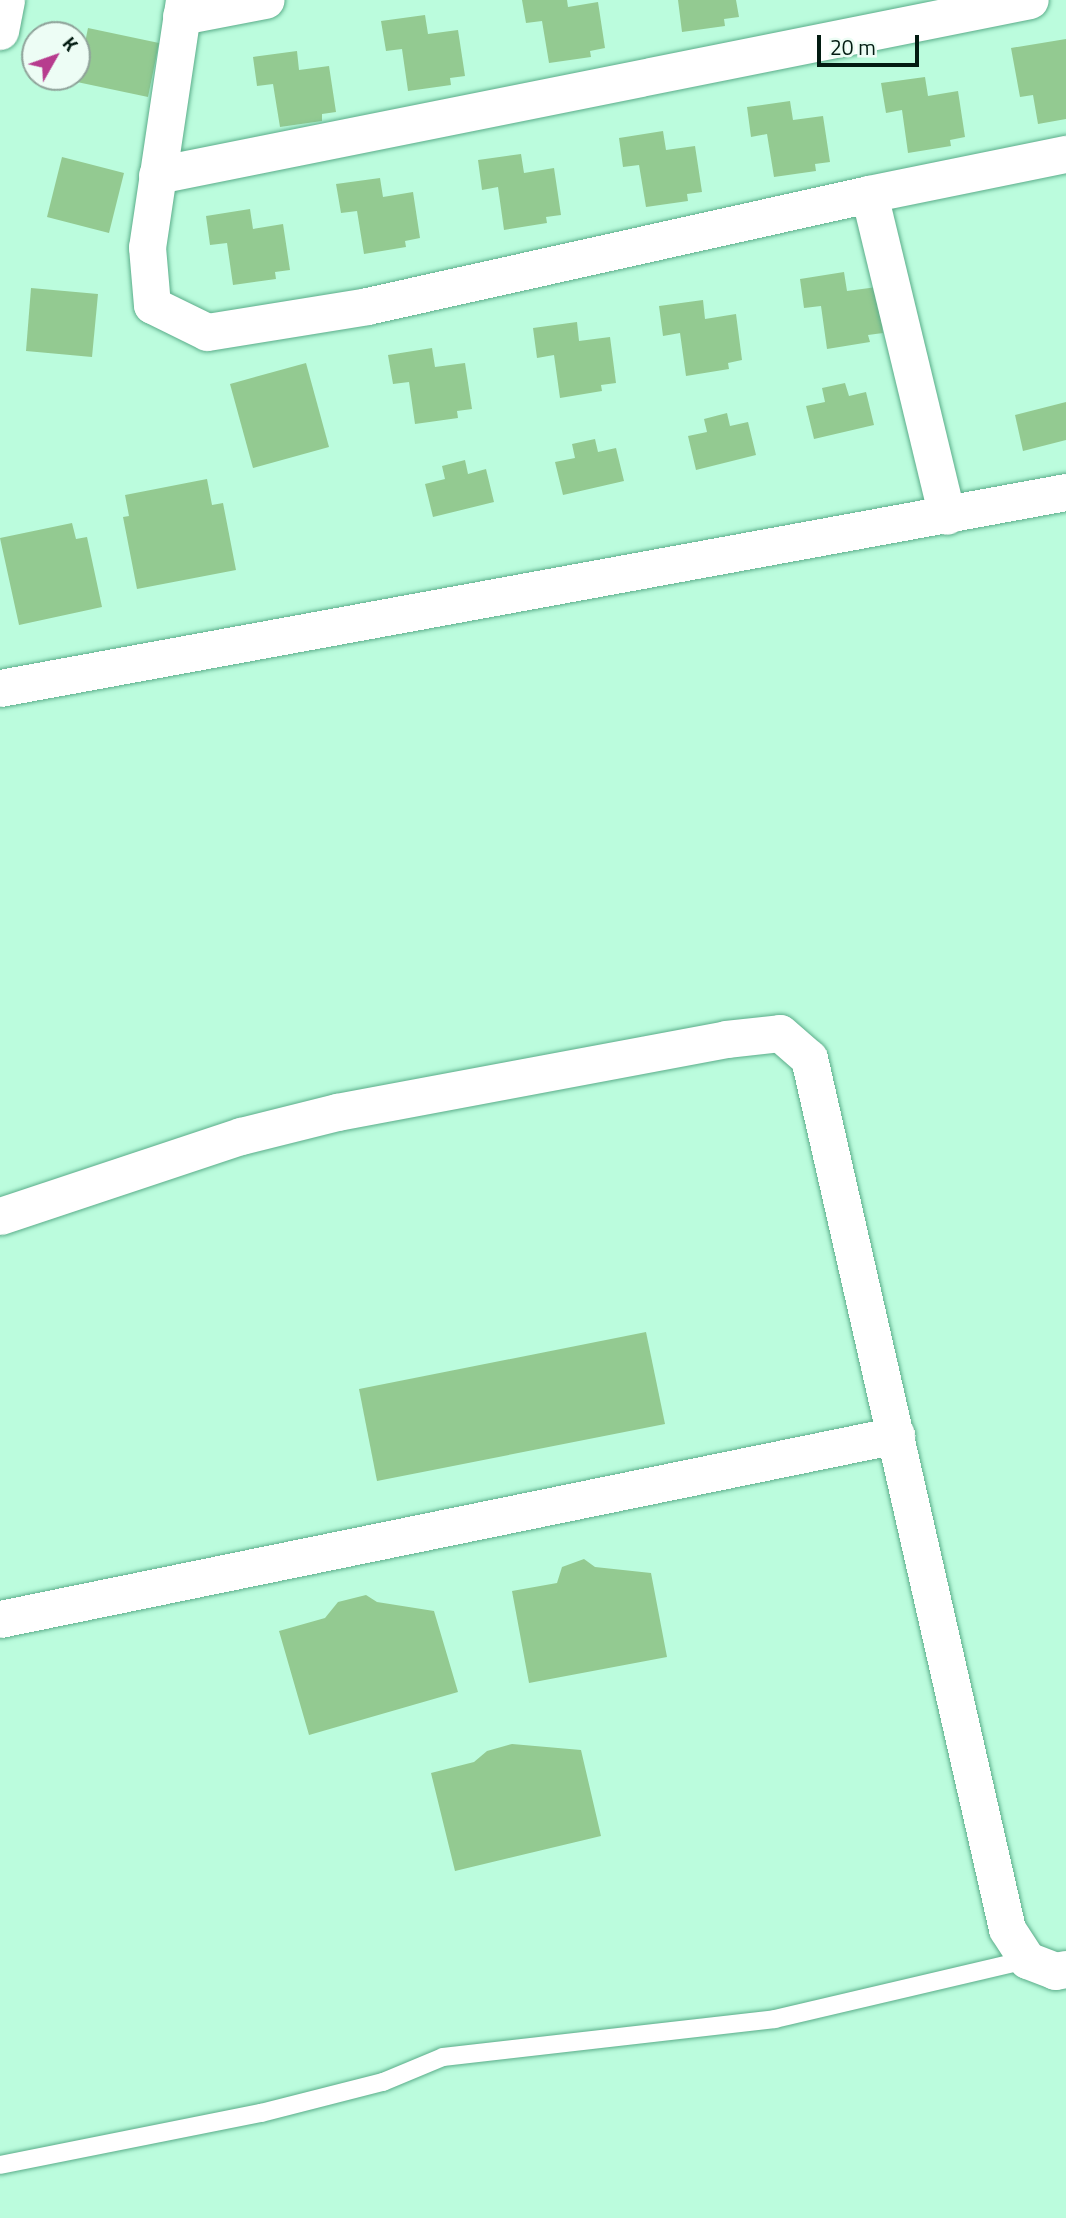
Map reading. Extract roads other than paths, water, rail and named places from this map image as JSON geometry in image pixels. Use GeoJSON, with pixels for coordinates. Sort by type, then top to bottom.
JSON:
{"type":"FeatureCollection","features":[{"type":"Feature","properties":{"kind":"street"},"geometry":{"type":"LineString","coordinates":[[0,31],[6,0]]}},
{"type":"Feature","properties":{"kind":"street"},"geometry":{"type":"LineString","coordinates":[[265,0],[183,8],[147,247],[152,305],[207,332],[367,306],[869,194],[1066,154]]}},
{"type":"Feature","properties":{"kind":"street"},"geometry":{"type":"LineString","coordinates":[[157,175],[1030,0]]}},
{"type":"Feature","properties":{"kind":"street"},"geometry":{"type":"LineString","coordinates":[[869,194],[947,516]]}},
{"type":"Feature","properties":{"kind":"street"},"geometry":{"type":"LineString","coordinates":[[0,688],[1066,492]]}},
{"type":"Feature","properties":{"kind":"street"},"geometry":{"type":"LineString","coordinates":[[0,1216],[241,1136],[337,1112],[726,1040],[780,1033],[809,1058],[1007,1929],[1027,1960],[1055,1971],[1066,1969]]}},
{"type":"Feature","properties":{"kind":"street"},"geometry":{"type":"LineString","coordinates":[[0,1619],[896,1435]]}},
{"type":"Feature","properties":{"kind":"lane"},"geometry":{"type":"LineString","coordinates":[[0,2165],[261,2113],[383,2082],[443,2057],[775,2019],[1027,1960]]}}]}
